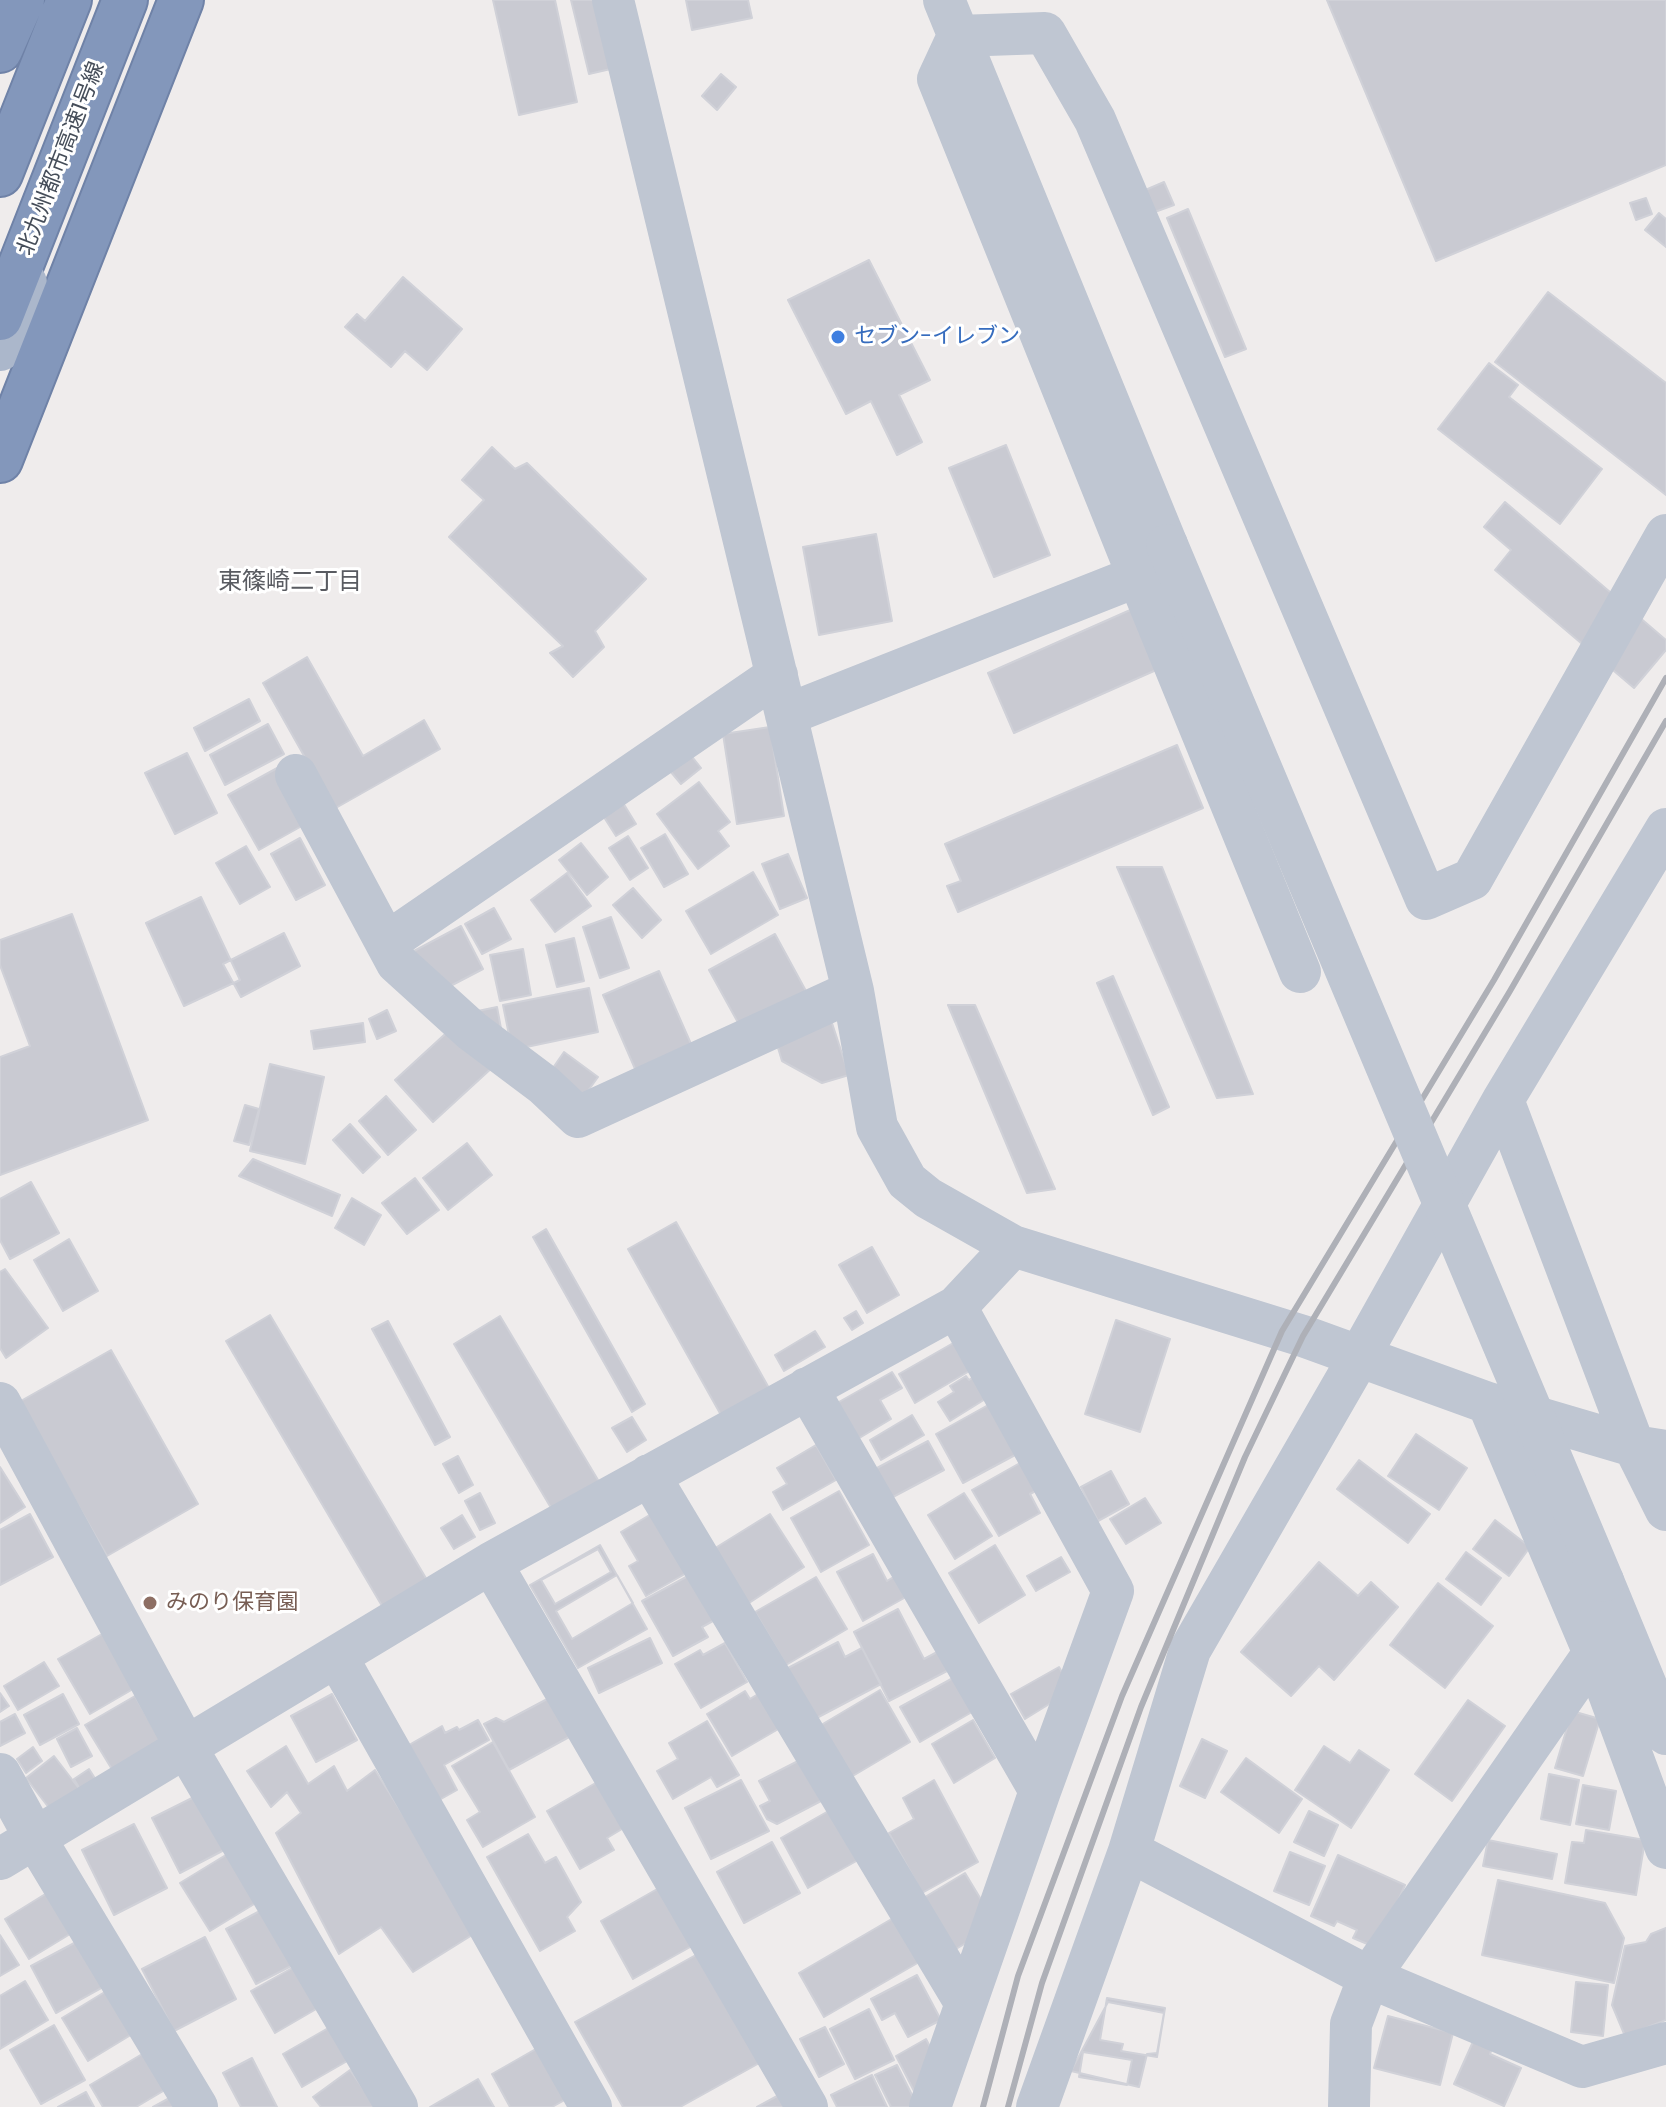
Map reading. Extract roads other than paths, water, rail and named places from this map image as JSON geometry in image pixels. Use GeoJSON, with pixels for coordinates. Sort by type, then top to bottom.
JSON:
{"type":"FeatureCollection","features":[{"type":"Feature","properties":{"kind":"highway"},"geometry":{"type":"LineString","coordinates":[[0,50],[22,0]]}},
{"type":"Feature","properties":{"kind":"highway"},"geometry":{"type":"LineString","coordinates":[[0,174],[69,0]]}},
{"type":"Feature","properties":{"kind":"highway","name":"北九州都市高速1号線"},"geometry":{"type":"LineString","coordinates":[[0,318],[125,0]]}},
{"type":"Feature","properties":{"kind":"highway"},"geometry":{"type":"LineString","coordinates":[[0,460],[181,0]]}},
{"type":"Feature","properties":{"kind":"main road"},"geometry":{"type":"LineString","coordinates":[[0,134],[57,0]]}},
{"type":"Feature","properties":{"kind":"main road"},"geometry":{"type":"LineString","coordinates":[[0,349],[89,120],[142,0]]}},
{"type":"Feature","properties":{"kind":"street"},"geometry":{"type":"LineString","coordinates":[[613,0],[853,991],[877,1127],[907,1181],[928,1198],[1013,1246],[1303,1336],[1488,1403],[1650,1448]]}},
{"type":"Feature","properties":{"kind":"street"},"geometry":{"type":"LineString","coordinates":[[951,18],[1045,33],[1095,120],[1426,899],[1472,879],[1666,535]]}},
{"type":"Feature","properties":{"kind":"street"},"geometry":{"type":"LineString","coordinates":[[951,18],[1167,545],[1666,1734]]}},
{"type":"Feature","properties":{"kind":"street"},"geometry":{"type":"LineString","coordinates":[[951,18],[938,79],[1300,972]]}},
{"type":"Feature","properties":{"kind":"street"},"geometry":{"type":"LineString","coordinates":[[786,715],[1138,576]]}},
{"type":"Feature","properties":{"kind":"street"},"geometry":{"type":"LineString","coordinates":[[386,943],[777,675]]}},
{"type":"Feature","properties":{"kind":"street"},"geometry":{"type":"LineString","coordinates":[[296,775],[397,963],[472,1031],[544,1085],[578,1117],[853,991]]}},
{"type":"Feature","properties":{"kind":"street"},"geometry":{"type":"LineString","coordinates":[[1037,2107],[1129,1851],[1190,1650],[1503,1100],[1666,829]]}},
{"type":"Feature","properties":{"kind":"street"},"geometry":{"type":"LineString","coordinates":[[1503,1100],[1650,1448],[1666,1510]]}},
{"type":"Feature","properties":{"kind":"street"},"geometry":{"type":"LineString","coordinates":[[0,1859],[491,1563],[956,1307],[1013,1246]]}},
{"type":"Feature","properties":{"kind":"street"},"geometry":{"type":"LineString","coordinates":[[930,2107],[1113,1591],[956,1307]]}},
{"type":"Feature","properties":{"kind":"street"},"geometry":{"type":"LineString","coordinates":[[807,1388],[1040,1791]]}},
{"type":"Feature","properties":{"kind":"street"},"geometry":{"type":"LineString","coordinates":[[0,1403],[187,1749],[397,2107]]}},
{"type":"Feature","properties":{"kind":"street"},"geometry":{"type":"LineString","coordinates":[[1488,1403],[1594,1653],[1666,1848]]}},
{"type":"Feature","properties":{"kind":"street"},"geometry":{"type":"LineString","coordinates":[[649,1475],[966,2004]]}},
{"type":"Feature","properties":{"kind":"street"},"geometry":{"type":"LineString","coordinates":[[491,1563],[807,2107]]}},
{"type":"Feature","properties":{"kind":"street"},"geometry":{"type":"LineString","coordinates":[[1349,2107],[1351,2024],[1369,1977],[1594,1653]]}},
{"type":"Feature","properties":{"kind":"street"},"geometry":{"type":"LineString","coordinates":[[337,1657],[591,2107]]}},
{"type":"Feature","properties":{"kind":"street"},"geometry":{"type":"LineString","coordinates":[[0,1774],[35,1838],[197,2107]]}},
{"type":"Feature","properties":{"kind":"street"},"geometry":{"type":"LineString","coordinates":[[1129,1851],[1369,1977],[1582,2067],[1666,2043]]}},
{"type":"Feature","properties":{"kind":"railway"},"geometry":{"type":"LineString","coordinates":[[983,2107],[1018,1976],[1122,1696],[1282,1331],[1494,980],[1666,678]]}},
{"type":"Feature","properties":{"kind":"railway"},"geometry":{"type":"LineString","coordinates":[[1008,2107],[1042,1983],[1141,1707],[1245,1457],[1303,1336],[1510,991],[1666,721]]}},
{"type":"Feature","properties":{"kind":"place","name":"セブン-イレブン"},"geometry":{"type":"Point","coordinates":[838,337]}},
{"type":"Feature","properties":{"kind":"place","name":"みのり保育園"},"geometry":{"type":"Point","coordinates":[150,1603]}},
{"type":"Feature","properties":{"kind":"district","name":"東篠崎二丁目"},"geometry":{"type":"Point","coordinates":[290,583]}}]}
